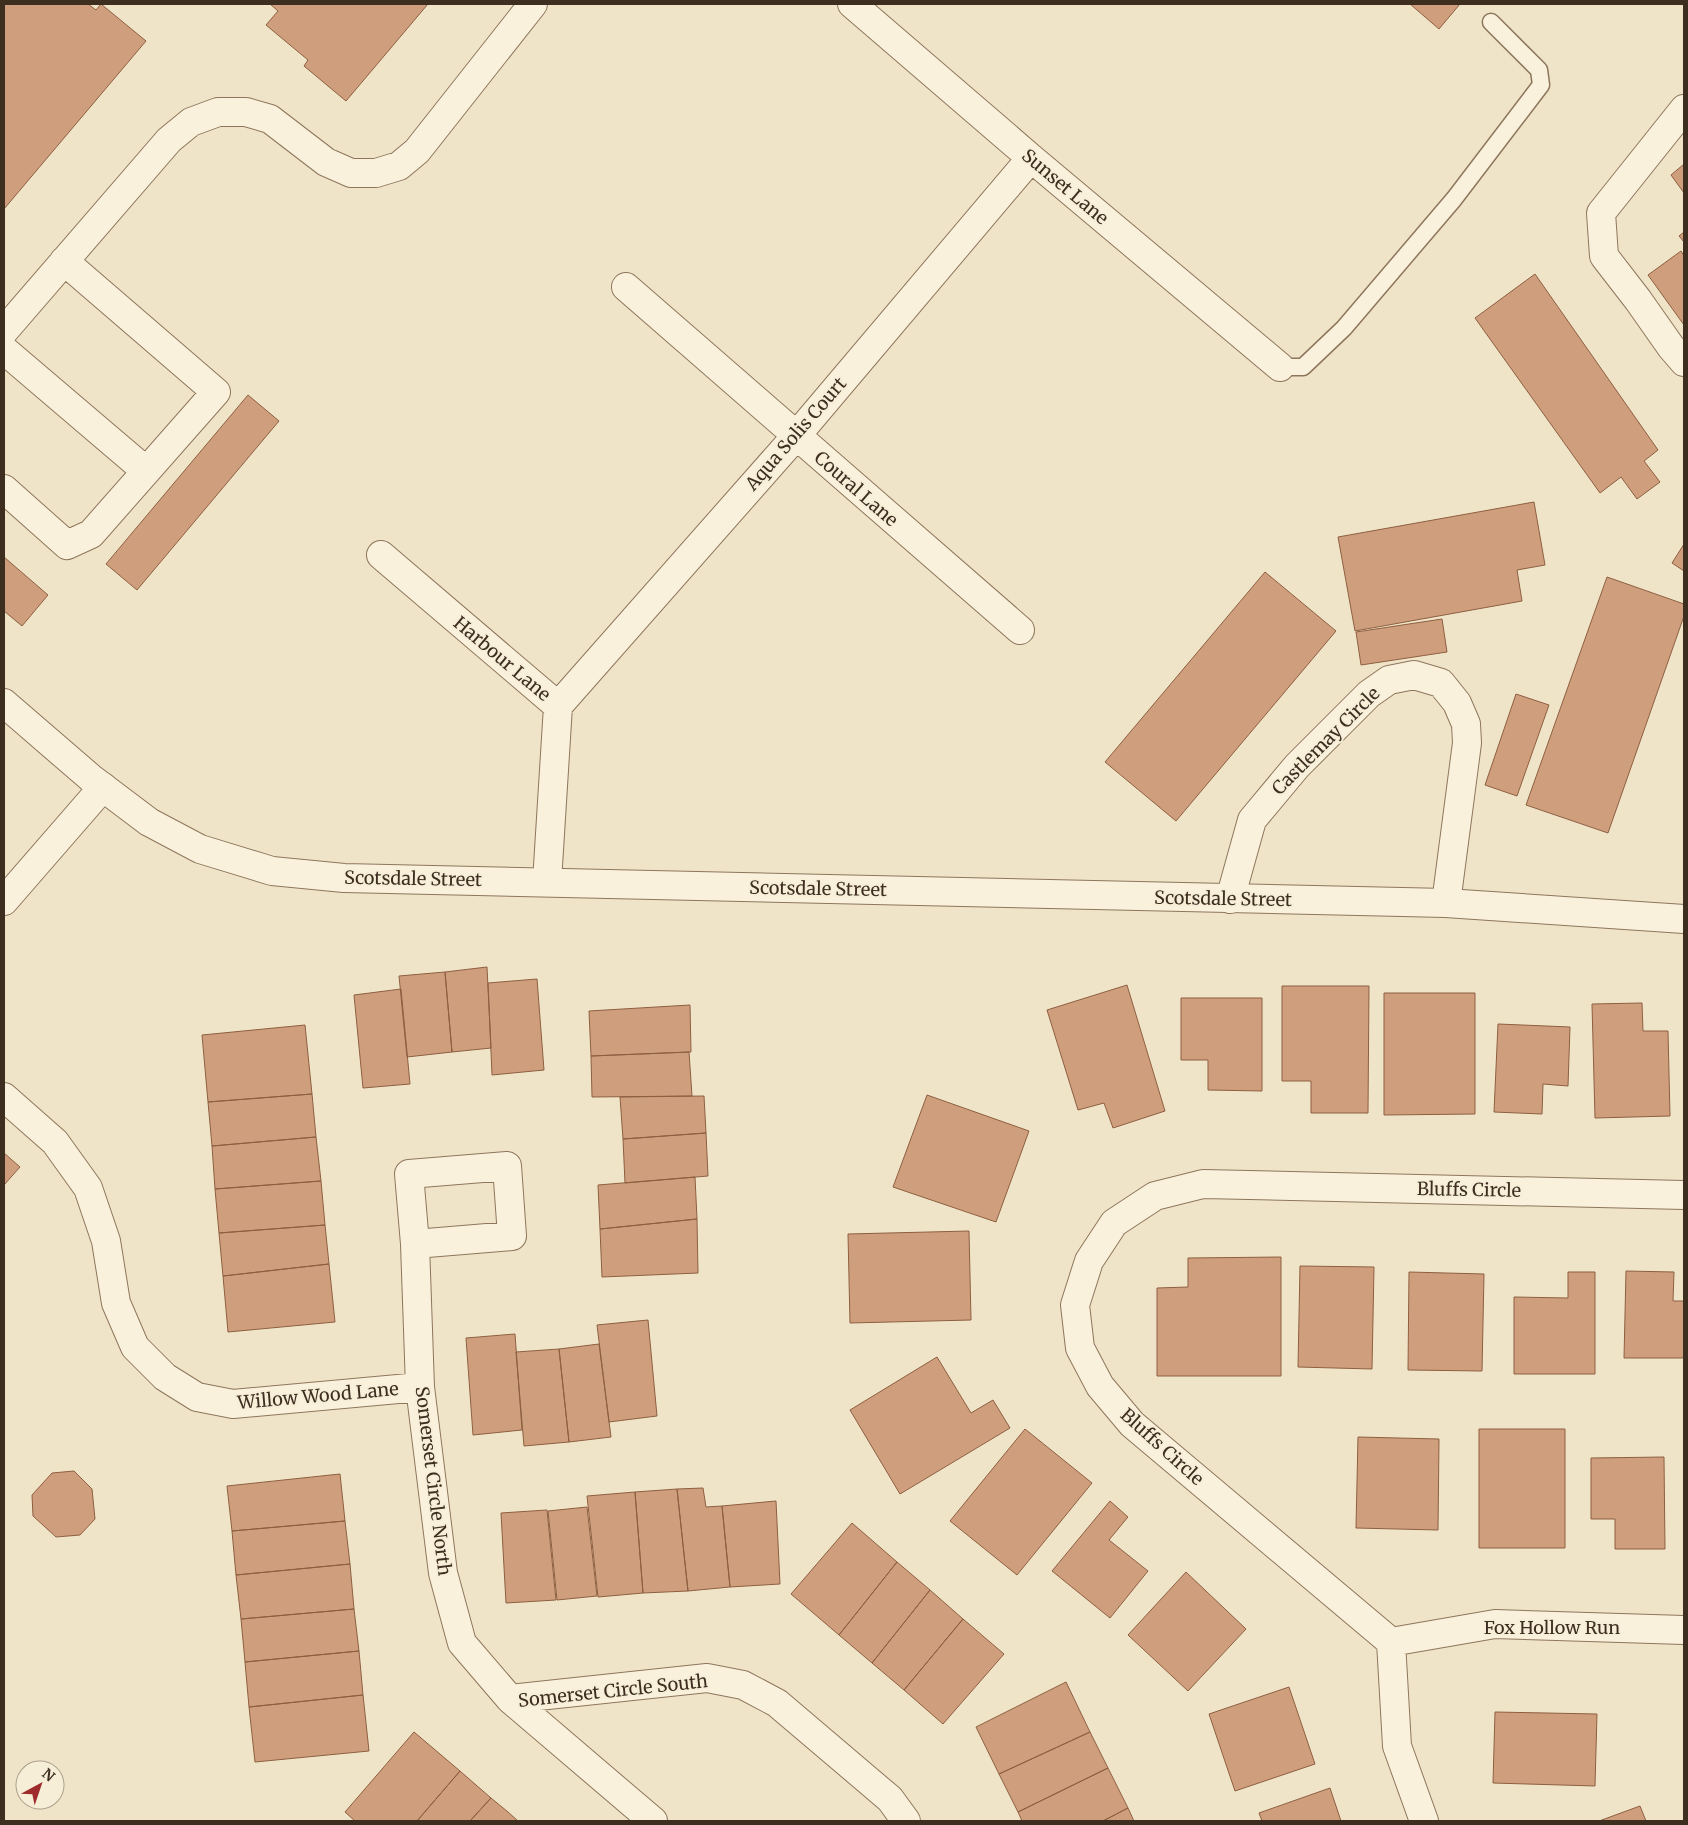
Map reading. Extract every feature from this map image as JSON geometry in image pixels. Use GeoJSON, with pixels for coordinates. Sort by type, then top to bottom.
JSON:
{"type":"FeatureCollection","features":[{"type":"Feature","properties":{"kind":"street"},"geometry":{"type":"LineString","coordinates":[[4,332],[169,140],[191,122],[218,112],[246,112],[270,118],[326,162],[351,174],[376,173],[398,166],[417,151],[533,4]]}},
{"type":"Feature","properties":{"kind":"street","name":"Sunset Lane"},"geometry":{"type":"LineString","coordinates":[[852,4],[1031,158],[1280,366]]}},
{"type":"Feature","properties":{"kind":"street"},"geometry":{"type":"LineString","coordinates":[[1684,109],[1601,214],[1604,256],[1638,300],[1671,348],[1684,362]]}},
{"type":"Feature","properties":{"kind":"street","name":"Aqua Solis Court"},"geometry":{"type":"LineString","coordinates":[[558,706],[796,436],[1031,158]]}},
{"type":"Feature","properties":{"kind":"street"},"geometry":{"type":"LineString","coordinates":[[4,489],[67,545],[91,534],[216,392],[64,261]]}},
{"type":"Feature","properties":{"kind":"street","name":"Coural Lane"},"geometry":{"type":"LineString","coordinates":[[626,287],[1020,630]]}},
{"type":"Feature","properties":{"kind":"street"},"geometry":{"type":"LineString","coordinates":[[4,350],[146,472]]}},
{"type":"Feature","properties":{"kind":"street","name":"Harbour Lane"},"geometry":{"type":"LineString","coordinates":[[381,555],[558,706],[547,882]]}},
{"type":"Feature","properties":{"kind":"street","name":"Castlemay Circle"},"geometry":{"type":"LineString","coordinates":[[1230,899],[1252,820],[1297,766],[1369,694],[1389,680],[1414,676],[1440,683],[1457,703],[1466,724],[1467,744],[1446,903]]}},
{"type":"Feature","properties":{"kind":"street","name":"Scotsdale Street"},"geometry":{"type":"LineString","coordinates":[[4,703],[102,787],[149,822],[200,849],[272,871],[344,878],[1446,903],[1684,919]]}},
{"type":"Feature","properties":{"kind":"street"},"geometry":{"type":"LineString","coordinates":[[4,901],[102,787]]}},
{"type":"Feature","properties":{"kind":"street","name":"Willow Wood Lane"},"geometry":{"type":"LineString","coordinates":[[4,1097],[55,1142],[88,1188],[106,1242],[116,1303],[135,1347],[165,1377],[197,1397],[233,1404],[420,1387]]}},
{"type":"Feature","properties":{"kind":"street","name":"Bluffs Circle"},"geometry":{"type":"LineString","coordinates":[[1391,1642],[1132,1424],[1100,1386],[1080,1348],[1075,1305],[1089,1261],[1114,1223],[1155,1196],[1203,1184],[1684,1195]]}},
{"type":"Feature","properties":{"kind":"street","name":"Somerset Circle North"},"geometry":{"type":"LineString","coordinates":[[415,1244],[420,1387],[443,1572],[462,1643],[510,1699]]}},
{"type":"Feature","properties":{"kind":"street","name":"Fox Hollow Run"},"geometry":{"type":"LineString","coordinates":[[1391,1642],[1495,1624],[1684,1630]]}},
{"type":"Feature","properties":{"kind":"street"},"geometry":{"type":"LineString","coordinates":[[1391,1642],[1397,1746],[1424,1821]]}},
{"type":"Feature","properties":{"kind":"street","name":"Somerset Circle South"},"geometry":{"type":"LineString","coordinates":[[510,1699],[707,1678],[743,1685],[776,1703],[890,1799],[906,1821]]}},
{"type":"Feature","properties":{"kind":"street","name":"Somerset Circle South"},"geometry":{"type":"LineString","coordinates":[[510,1699],[653,1821]]}},
{"type":"Feature","properties":{"kind":"lane"},"geometry":{"type":"LineString","coordinates":[[1280,366],[1303,367],[1344,328],[1454,199],[1541,86],[1539,70],[1491,22]]}},
{"type":"Feature","properties":{"kind":"building"},"geometry":{"type":"Polygon","coordinates":[[[4,4],[88,4],[96,10],[101,4],[146,41],[4,209],[4,4]]]}},
{"type":"Feature","properties":{"kind":"building"},"geometry":{"type":"Polygon","coordinates":[[[270,4],[428,4],[346,101],[304,66],[308,60],[266,25],[278,11],[270,4]]]}},
{"type":"Feature","properties":{"kind":"building"},"geometry":{"type":"Polygon","coordinates":[[[1410,4],[1460,4],[1439,29],[1410,4]]]}},
{"type":"Feature","properties":{"kind":"building"},"geometry":{"type":"Polygon","coordinates":[[[1684,164],[1684,193],[1671,175],[1684,164]]]}},
{"type":"Feature","properties":{"kind":"building"},"geometry":{"type":"Polygon","coordinates":[[[1684,232],[1684,242],[1679,236],[1684,232]]]}},
{"type":"Feature","properties":{"kind":"building"},"geometry":{"type":"Polygon","coordinates":[[[1681,251],[1684,256],[1684,325],[1648,275],[1681,251]]]}},
{"type":"Feature","properties":{"kind":"building"},"geometry":{"type":"Polygon","coordinates":[[[1535,274],[1658,450],[1644,461],[1660,482],[1637,499],[1621,477],[1600,493],[1475,318],[1535,274]]]}},
{"type":"Feature","properties":{"kind":"building"},"geometry":{"type":"Polygon","coordinates":[[[248,395],[279,421],[137,590],[106,564],[248,395]]]}},
{"type":"Feature","properties":{"kind":"building"},"geometry":{"type":"Polygon","coordinates":[[[1534,502],[1545,565],[1517,570],[1522,601],[1355,631],[1338,537],[1534,502]]]}},
{"type":"Feature","properties":{"kind":"building"},"geometry":{"type":"Polygon","coordinates":[[[1684,544],[1684,571],[1672,563],[1684,544]]]}},
{"type":"Feature","properties":{"kind":"building"},"geometry":{"type":"Polygon","coordinates":[[[4,557],[48,595],[22,626],[4,611],[4,557]]]}},
{"type":"Feature","properties":{"kind":"building"},"geometry":{"type":"Polygon","coordinates":[[[1265,572],[1336,631],[1176,821],[1105,762],[1265,572]]]}},
{"type":"Feature","properties":{"kind":"building"},"geometry":{"type":"Polygon","coordinates":[[[1607,577],[1684,604],[1684,616],[1608,833],[1526,805],[1607,577]]]}},
{"type":"Feature","properties":{"kind":"building"},"geometry":{"type":"Polygon","coordinates":[[[1442,619],[1447,652],[1361,665],[1356,632],[1442,619]]]}},
{"type":"Feature","properties":{"kind":"building"},"geometry":{"type":"Polygon","coordinates":[[[1516,694],[1549,705],[1517,796],[1485,785],[1516,694]]]}},
{"type":"Feature","properties":{"kind":"building"},"geometry":{"type":"Polygon","coordinates":[[[487,967],[491,1048],[452,1052],[445,972],[487,967]]]}},
{"type":"Feature","properties":{"kind":"building"},"geometry":{"type":"Polygon","coordinates":[[[445,972],[452,1052],[407,1057],[399,976],[445,972]]]}},
{"type":"Feature","properties":{"kind":"building"},"geometry":{"type":"Polygon","coordinates":[[[537,979],[544,1070],[492,1075],[488,983],[537,979]]]}},
{"type":"Feature","properties":{"kind":"building"},"geometry":{"type":"Polygon","coordinates":[[[1127,985],[1165,1111],[1113,1128],[1104,1103],[1078,1110],[1047,1010],[1127,985]]]}},
{"type":"Feature","properties":{"kind":"building"},"geometry":{"type":"Polygon","coordinates":[[[1282,986],[1369,986],[1368,1113],[1311,1113],[1311,1081],[1282,1081],[1282,986]]]}},
{"type":"Feature","properties":{"kind":"building"},"geometry":{"type":"Polygon","coordinates":[[[401,989],[410,1084],[363,1088],[354,995],[401,989]]]}},
{"type":"Feature","properties":{"kind":"building"},"geometry":{"type":"Polygon","coordinates":[[[1384,993],[1475,993],[1475,1114],[1384,1115],[1384,993]]]}},
{"type":"Feature","properties":{"kind":"building"},"geometry":{"type":"Polygon","coordinates":[[[1181,998],[1262,998],[1262,1091],[1208,1090],[1208,1060],[1181,1060],[1181,998]]]}},
{"type":"Feature","properties":{"kind":"building"},"geometry":{"type":"Polygon","coordinates":[[[1642,1003],[1643,1031],[1668,1031],[1670,1116],[1595,1118],[1592,1004],[1642,1003]]]}},
{"type":"Feature","properties":{"kind":"building"},"geometry":{"type":"Polygon","coordinates":[[[690,1005],[691,1052],[591,1056],[589,1011],[690,1005]]]}},
{"type":"Feature","properties":{"kind":"building"},"geometry":{"type":"Polygon","coordinates":[[[1498,1024],[1570,1027],[1568,1086],[1543,1084],[1542,1114],[1494,1112],[1498,1024]]]}},
{"type":"Feature","properties":{"kind":"building"},"geometry":{"type":"Polygon","coordinates":[[[305,1025],[312,1094],[208,1102],[202,1035],[305,1025]]]}},
{"type":"Feature","properties":{"kind":"building"},"geometry":{"type":"Polygon","coordinates":[[[689,1052],[692,1096],[592,1097],[591,1056],[689,1052]]]}},
{"type":"Feature","properties":{"kind":"building"},"geometry":{"type":"Polygon","coordinates":[[[312,1094],[316,1137],[212,1146],[208,1102],[312,1094]]]}},
{"type":"Feature","properties":{"kind":"building"},"geometry":{"type":"Polygon","coordinates":[[[927,1095],[1029,1131],[996,1222],[893,1187],[927,1095]]]}},
{"type":"Feature","properties":{"kind":"building"},"geometry":{"type":"Polygon","coordinates":[[[704,1096],[706,1133],[623,1139],[620,1097],[704,1096]]]}},
{"type":"Feature","properties":{"kind":"building"},"geometry":{"type":"Polygon","coordinates":[[[706,1133],[708,1176],[625,1183],[623,1139],[706,1133]]]}},
{"type":"Feature","properties":{"kind":"building"},"geometry":{"type":"Polygon","coordinates":[[[316,1137],[321,1181],[215,1189],[212,1146],[316,1137]]]}},
{"type":"Feature","properties":{"kind":"building"},"geometry":{"type":"Polygon","coordinates":[[[4,1153],[20,1167],[4,1185],[4,1153]]]}},
{"type":"Feature","properties":{"kind":"building"},"geometry":{"type":"Polygon","coordinates":[[[695,1177],[697,1219],[600,1229],[598,1185],[695,1177]]]}},
{"type":"Feature","properties":{"kind":"building"},"geometry":{"type":"Polygon","coordinates":[[[321,1181],[325,1225],[219,1233],[215,1189],[321,1181]]]}},
{"type":"Feature","properties":{"kind":"building"},"geometry":{"type":"Polygon","coordinates":[[[697,1219],[698,1273],[602,1277],[600,1229],[697,1219]]]}},
{"type":"Feature","properties":{"kind":"building"},"geometry":{"type":"Polygon","coordinates":[[[325,1225],[329,1264],[223,1276],[219,1233],[325,1225]]]}},
{"type":"Feature","properties":{"kind":"building"},"geometry":{"type":"Polygon","coordinates":[[[969,1231],[971,1320],[850,1323],[848,1234],[969,1231]]]}},
{"type":"Feature","properties":{"kind":"building"},"geometry":{"type":"Polygon","coordinates":[[[1281,1257],[1281,1376],[1157,1376],[1157,1288],[1188,1287],[1188,1258],[1281,1257]]]}},
{"type":"Feature","properties":{"kind":"building"},"geometry":{"type":"Polygon","coordinates":[[[329,1264],[335,1322],[228,1332],[223,1276],[329,1264]]]}},
{"type":"Feature","properties":{"kind":"building"},"geometry":{"type":"Polygon","coordinates":[[[1300,1266],[1374,1267],[1372,1369],[1298,1367],[1300,1266]]]}},
{"type":"Feature","properties":{"kind":"building"},"geometry":{"type":"Polygon","coordinates":[[[1626,1271],[1674,1272],[1673,1301],[1684,1301],[1684,1358],[1624,1358],[1626,1271]]]}},
{"type":"Feature","properties":{"kind":"building"},"geometry":{"type":"Polygon","coordinates":[[[1409,1272],[1484,1274],[1482,1371],[1408,1370],[1409,1272]]]}},
{"type":"Feature","properties":{"kind":"building"},"geometry":{"type":"Polygon","coordinates":[[[1568,1272],[1595,1272],[1595,1374],[1514,1374],[1514,1297],[1568,1298],[1568,1272]]]}},
{"type":"Feature","properties":{"kind":"building"},"geometry":{"type":"Polygon","coordinates":[[[648,1320],[657,1416],[609,1422],[597,1325],[648,1320]]]}},
{"type":"Feature","properties":{"kind":"building"},"geometry":{"type":"Polygon","coordinates":[[[515,1334],[522,1430],[473,1435],[466,1338],[515,1334]]]}},
{"type":"Feature","properties":{"kind":"building"},"geometry":{"type":"Polygon","coordinates":[[[599,1344],[611,1437],[569,1442],[559,1349],[599,1344]]]}},
{"type":"Feature","properties":{"kind":"building"},"geometry":{"type":"Polygon","coordinates":[[[559,1349],[569,1442],[524,1446],[516,1352],[559,1349]]]}},
{"type":"Feature","properties":{"kind":"building"},"geometry":{"type":"Polygon","coordinates":[[[937,1357],[971,1413],[993,1400],[1010,1428],[900,1494],[850,1410],[937,1357]]]}},
{"type":"Feature","properties":{"kind":"building"},"geometry":{"type":"Polygon","coordinates":[[[1025,1429],[1092,1483],[1017,1575],[950,1521],[1025,1429]]]}},
{"type":"Feature","properties":{"kind":"building"},"geometry":{"type":"Polygon","coordinates":[[[1479,1429],[1565,1429],[1565,1548],[1479,1548],[1479,1429]]]}},
{"type":"Feature","properties":{"kind":"building"},"geometry":{"type":"Polygon","coordinates":[[[1358,1437],[1439,1439],[1438,1530],[1356,1528],[1358,1437]]]}},
{"type":"Feature","properties":{"kind":"building"},"geometry":{"type":"Polygon","coordinates":[[[1664,1457],[1665,1549],[1615,1549],[1615,1519],[1591,1519],[1591,1458],[1664,1457]]]}},
{"type":"Feature","properties":{"kind":"building"},"geometry":{"type":"Polygon","coordinates":[[[74,1471],[92,1489],[95,1519],[80,1535],[56,1537],[33,1516],[32,1495],[52,1473],[74,1471]]]}},
{"type":"Feature","properties":{"kind":"building"},"geometry":{"type":"Polygon","coordinates":[[[340,1474],[345,1521],[232,1531],[227,1486],[340,1474]]]}},
{"type":"Feature","properties":{"kind":"building"},"geometry":{"type":"Polygon","coordinates":[[[703,1488],[706,1507],[722,1506],[730,1587],[688,1591],[677,1489],[703,1488]]]}},
{"type":"Feature","properties":{"kind":"building"},"geometry":{"type":"Polygon","coordinates":[[[677,1489],[688,1591],[643,1593],[635,1492],[677,1489]]]}},
{"type":"Feature","properties":{"kind":"building"},"geometry":{"type":"Polygon","coordinates":[[[635,1492],[643,1593],[598,1597],[587,1496],[635,1492]]]}},
{"type":"Feature","properties":{"kind":"building"},"geometry":{"type":"Polygon","coordinates":[[[776,1501],[780,1584],[730,1587],[722,1506],[776,1501]]]}},
{"type":"Feature","properties":{"kind":"building"},"geometry":{"type":"Polygon","coordinates":[[[1110,1501],[1128,1517],[1109,1540],[1148,1571],[1110,1618],[1052,1571],[1110,1501]]]}},
{"type":"Feature","properties":{"kind":"building"},"geometry":{"type":"Polygon","coordinates":[[[587,1507],[597,1596],[557,1600],[548,1511],[587,1507]]]}},
{"type":"Feature","properties":{"kind":"building"},"geometry":{"type":"Polygon","coordinates":[[[547,1510],[556,1600],[506,1603],[501,1513],[547,1510]]]}},
{"type":"Feature","properties":{"kind":"building"},"geometry":{"type":"Polygon","coordinates":[[[345,1521],[350,1564],[236,1575],[232,1531],[345,1521]]]}},
{"type":"Feature","properties":{"kind":"building"},"geometry":{"type":"Polygon","coordinates":[[[852,1523],[897,1562],[839,1635],[791,1594],[852,1523]]]}},
{"type":"Feature","properties":{"kind":"building"},"geometry":{"type":"Polygon","coordinates":[[[897,1562],[930,1590],[872,1663],[839,1635],[897,1562]]]}},
{"type":"Feature","properties":{"kind":"building"},"geometry":{"type":"Polygon","coordinates":[[[350,1564],[354,1609],[241,1619],[236,1575],[350,1564]]]}},
{"type":"Feature","properties":{"kind":"building"},"geometry":{"type":"Polygon","coordinates":[[[1186,1572],[1246,1629],[1188,1691],[1128,1635],[1186,1572]]]}},
{"type":"Feature","properties":{"kind":"building"},"geometry":{"type":"Polygon","coordinates":[[[930,1590],[963,1619],[904,1690],[872,1663],[930,1590]]]}},
{"type":"Feature","properties":{"kind":"building"},"geometry":{"type":"Polygon","coordinates":[[[354,1609],[359,1651],[245,1662],[241,1619],[354,1609]]]}},
{"type":"Feature","properties":{"kind":"building"},"geometry":{"type":"Polygon","coordinates":[[[963,1619],[1004,1654],[943,1724],[904,1690],[963,1619]]]}},
{"type":"Feature","properties":{"kind":"building"},"geometry":{"type":"Polygon","coordinates":[[[359,1651],[363,1695],[249,1707],[245,1662],[359,1651]]]}},
{"type":"Feature","properties":{"kind":"building"},"geometry":{"type":"Polygon","coordinates":[[[1066,1682],[1090,1732],[999,1774],[976,1727],[1066,1682]]]}},
{"type":"Feature","properties":{"kind":"building"},"geometry":{"type":"Polygon","coordinates":[[[1289,1687],[1315,1764],[1235,1791],[1209,1714],[1289,1687]]]}},
{"type":"Feature","properties":{"kind":"building"},"geometry":{"type":"Polygon","coordinates":[[[363,1695],[369,1751],[255,1762],[249,1707],[363,1695]]]}},
{"type":"Feature","properties":{"kind":"building"},"geometry":{"type":"Polygon","coordinates":[[[1495,1712],[1597,1714],[1595,1786],[1493,1783],[1495,1712]]]}},
{"type":"Feature","properties":{"kind":"building"},"geometry":{"type":"Polygon","coordinates":[[[414,1732],[460,1771],[417,1821],[355,1821],[345,1812],[414,1732]]]}},
{"type":"Feature","properties":{"kind":"building"},"geometry":{"type":"Polygon","coordinates":[[[1090,1732],[1108,1768],[1018,1812],[999,1774],[1090,1732]]]}},
{"type":"Feature","properties":{"kind":"building"},"geometry":{"type":"Polygon","coordinates":[[[1108,1768],[1128,1808],[1103,1821],[1022,1821],[1018,1812],[1108,1768]]]}},
{"type":"Feature","properties":{"kind":"building"},"geometry":{"type":"Polygon","coordinates":[[[460,1771],[491,1798],[470,1821],[417,1821],[460,1771]]]}},
{"type":"Feature","properties":{"kind":"building"},"geometry":{"type":"Polygon","coordinates":[[[1330,1788],[1341,1821],[1262,1821],[1259,1813],[1330,1788]]]}},
{"type":"Feature","properties":{"kind":"building"},"geometry":{"type":"Polygon","coordinates":[[[491,1798],[508,1812],[518,1821],[470,1821],[491,1798]]]}},
{"type":"Feature","properties":{"kind":"building"},"geometry":{"type":"Polygon","coordinates":[[[1640,1806],[1646,1821],[1599,1821],[1640,1806]]]}},
{"type":"Feature","properties":{"kind":"building"},"geometry":{"type":"Polygon","coordinates":[[[1128,1808],[1134,1821],[1103,1821],[1128,1808]]]}}]}
